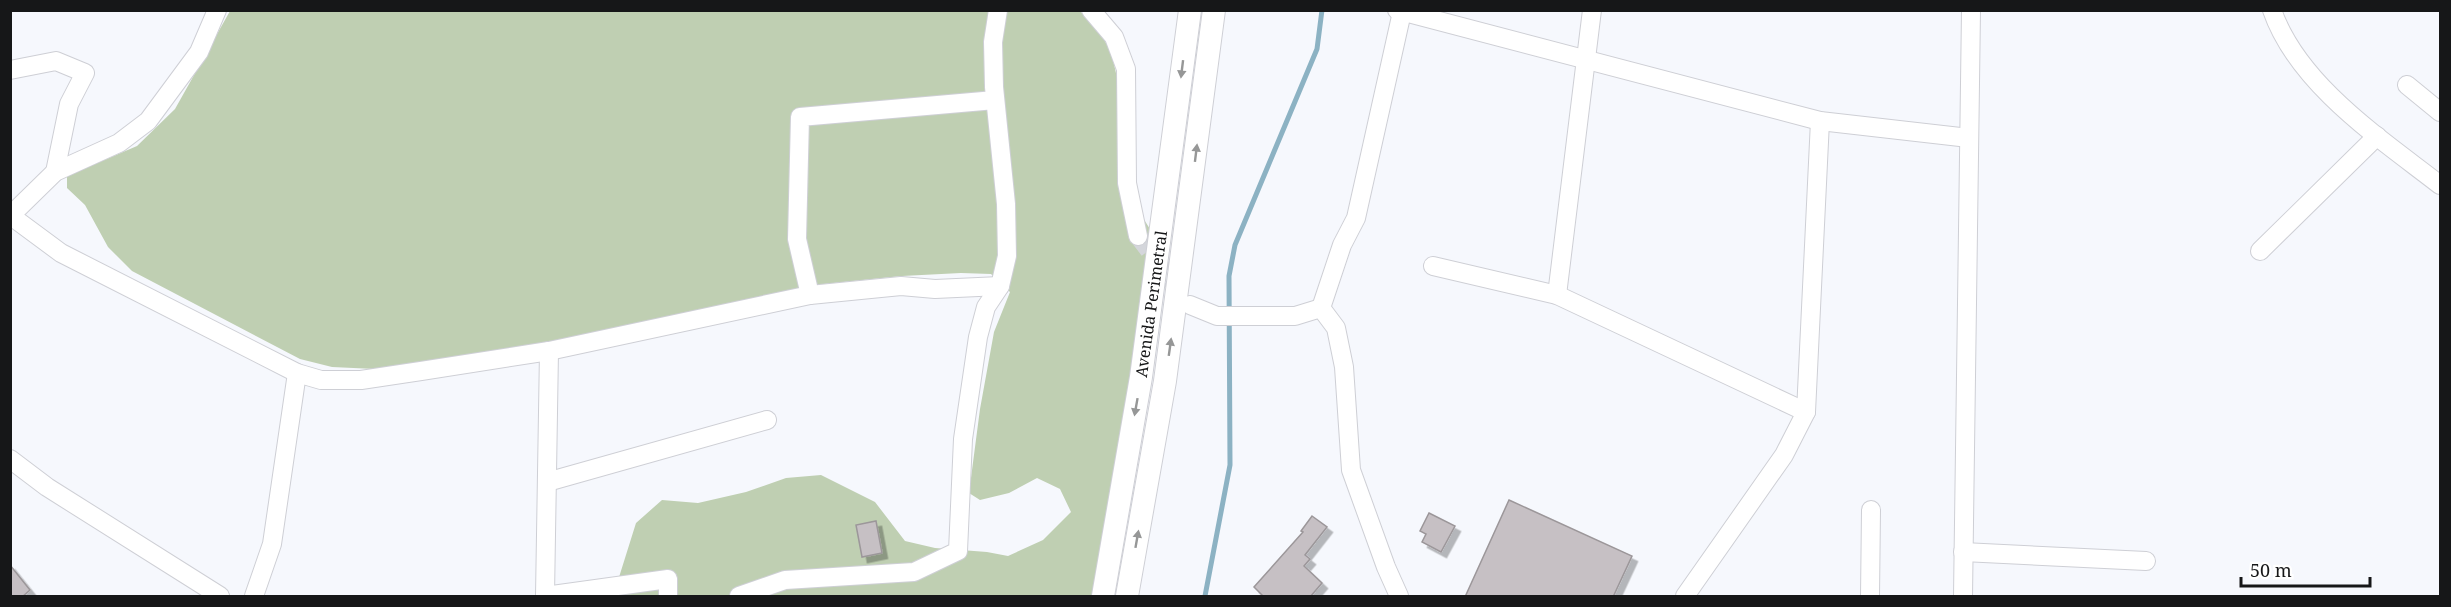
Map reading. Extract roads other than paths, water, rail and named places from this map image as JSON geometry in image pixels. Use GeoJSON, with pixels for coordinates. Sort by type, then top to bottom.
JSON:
{"type":"FeatureCollection","features":[{"type":"Feature","properties":{"kind":"main road","name":"Avenida Perimetral"},"geometry":{"type":"LineString","coordinates":[[1102,597],[1141,377],[1190,10]]}},
{"type":"Feature","properties":{"kind":"main road","name":"Avenida Perimetral"},"geometry":{"type":"LineString","coordinates":[[1127,597],[1165,381],[1214,10]]}},
{"type":"Feature","properties":{"kind":"street"},"geometry":{"type":"LineString","coordinates":[[217,10],[199,52],[148,121],[119,143],[55,172],[11,216],[61,253],[297,373],[321,380],[361,380],[549,351],[810,295],[900,286],[935,289],[1000,286]]}},
{"type":"Feature","properties":{"kind":"street"},"geometry":{"type":"LineString","coordinates":[[739,597],[784,580],[914,572],[958,551],[963,439],[978,337],[986,307],[1000,286],[1007,256],[1006,214],[995,100],[993,42],[998,10]]}},
{"type":"Feature","properties":{"kind":"street"},"geometry":{"type":"LineString","coordinates":[[1091,10],[1114,37],[1126,69],[1127,183],[1138,236]]}},
{"type":"Feature","properties":{"kind":"street"},"geometry":{"type":"LineString","coordinates":[[1557,295],[1592,10]]}},
{"type":"Feature","properties":{"kind":"street"},"geometry":{"type":"LineString","coordinates":[[1963,597],[1971,10]]}},
{"type":"Feature","properties":{"kind":"street"},"geometry":{"type":"LineString","coordinates":[[2272,10],[2291,48],[2311,75],[2377,136],[2440,185]]}},
{"type":"Feature","properties":{"kind":"street"},"geometry":{"type":"LineString","coordinates":[[1321,308],[1342,245],[1356,218],[1400,11],[1820,121],[1969,138]]}},
{"type":"Feature","properties":{"kind":"street"},"geometry":{"type":"LineString","coordinates":[[10,70],[56,61],[85,73],[69,104],[55,172]]}},
{"type":"Feature","properties":{"kind":"street"},"geometry":{"type":"LineString","coordinates":[[2408,85],[2440,112]]}},
{"type":"Feature","properties":{"kind":"street"},"geometry":{"type":"LineString","coordinates":[[810,295],[797,239],[800,117],[995,100]]}},
{"type":"Feature","properties":{"kind":"street"},"geometry":{"type":"LineString","coordinates":[[1684,597],[1784,455],[1806,412],[1820,121]]}},
{"type":"Feature","properties":{"kind":"street"},"geometry":{"type":"LineString","coordinates":[[2260,251],[2377,136]]}},
{"type":"Feature","properties":{"kind":"street"},"geometry":{"type":"LineString","coordinates":[[1433,266],[1557,295],[1806,412]]}},
{"type":"Feature","properties":{"kind":"street"},"geometry":{"type":"LineString","coordinates":[[1190,305],[1217,316],[1296,316],[1321,308]]}},
{"type":"Feature","properties":{"kind":"street"},"geometry":{"type":"LineString","coordinates":[[1321,308],[1336,328],[1344,367],[1352,470],[1399,597]]}},
{"type":"Feature","properties":{"kind":"street"},"geometry":{"type":"LineString","coordinates":[[549,351],[544,596],[668,579],[668,597]]}},
{"type":"Feature","properties":{"kind":"street"},"geometry":{"type":"LineString","coordinates":[[254,597],[272,544],[297,373]]}},
{"type":"Feature","properties":{"kind":"street"},"geometry":{"type":"LineString","coordinates":[[547,482],[767,420]]}},
{"type":"Feature","properties":{"kind":"street"},"geometry":{"type":"LineString","coordinates":[[10,459],[47,487],[220,597]]}},
{"type":"Feature","properties":{"kind":"street"},"geometry":{"type":"LineString","coordinates":[[1870,597],[1871,510]]}},
{"type":"Feature","properties":{"kind":"street"},"geometry":{"type":"LineString","coordinates":[[1963,552],[2146,561]]}},
{"type":"Feature","properties":{"kind":"waterway"},"geometry":{"type":"LineString","coordinates":[[1205,596],[1230,465],[1229,276],[1235,245],[1317,49],[1322,10]]}},
{"type":"Feature","properties":{"kind":"tunnel"},"geometry":{"type":"LineString","coordinates":[[1138,236],[1182,294]]}}]}
